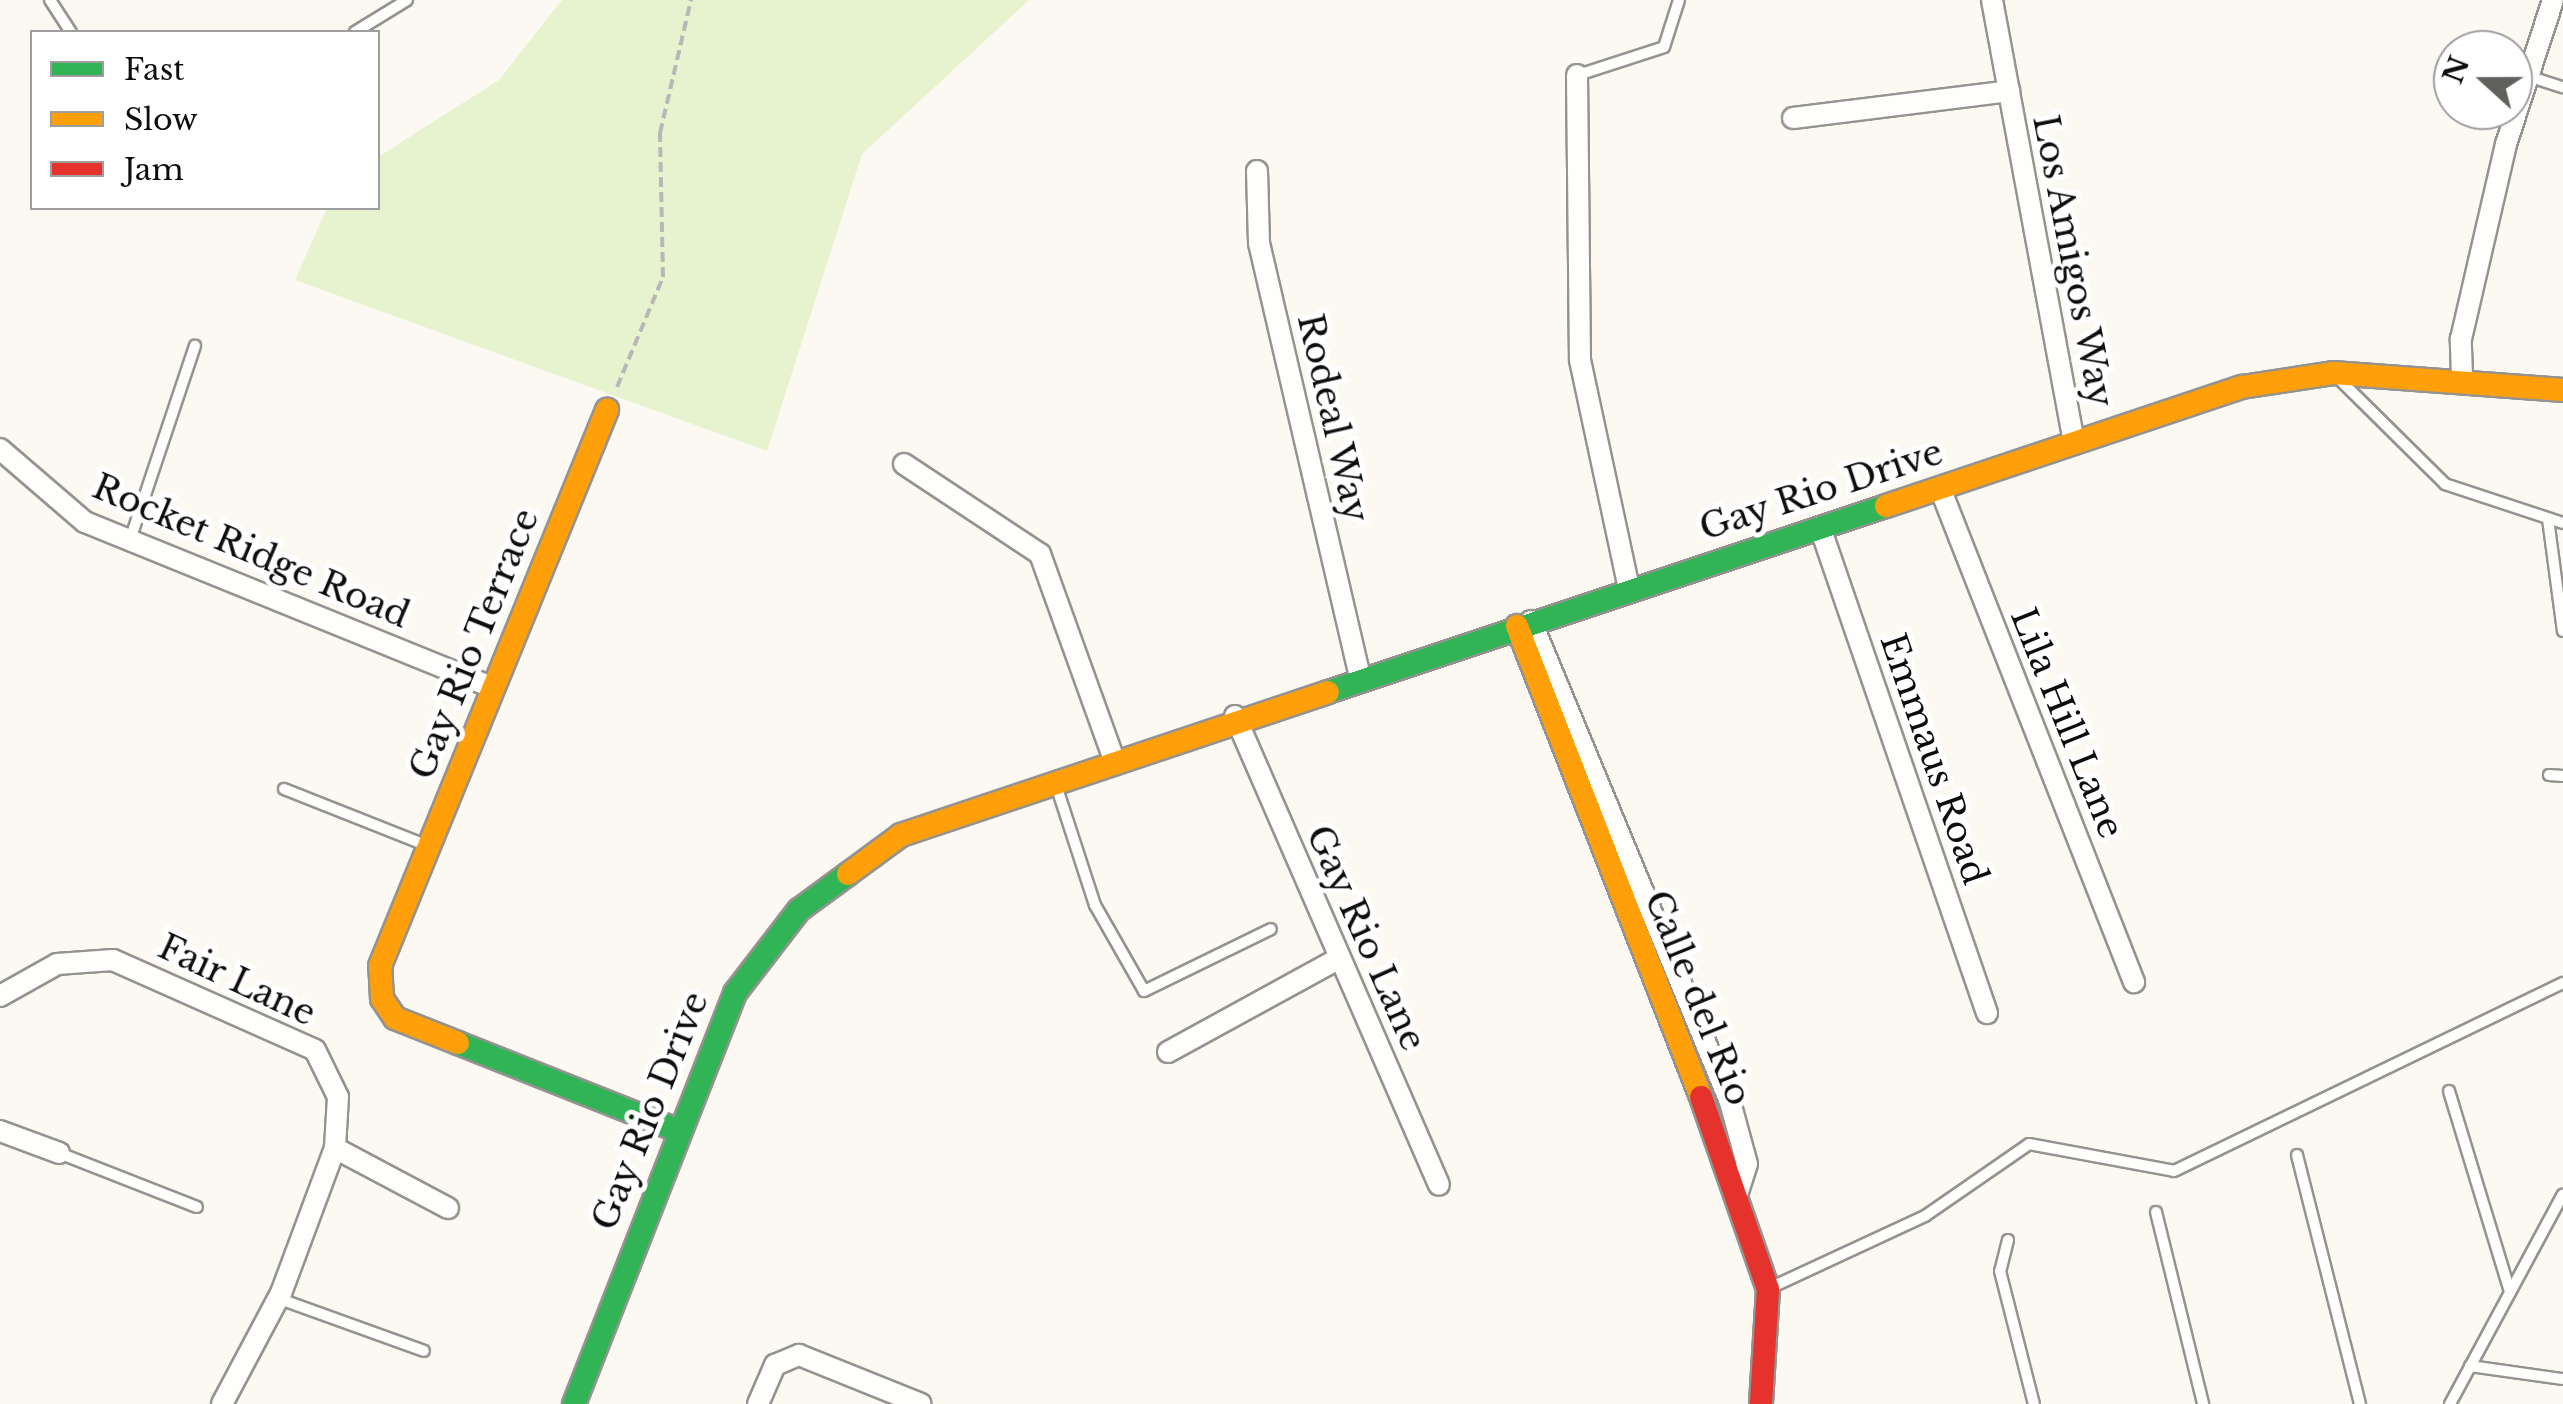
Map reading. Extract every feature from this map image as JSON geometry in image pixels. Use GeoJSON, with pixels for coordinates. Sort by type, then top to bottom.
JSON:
{"type":"FeatureCollection","features":[{"type":"Feature","properties":{"kind":"street","name":"Los Amigos Way"},"geometry":{"type":"LineString","coordinates":[[1992,0],[2074,443]]}},
{"type":"Feature","properties":{"kind":"street"},"geometry":{"type":"LineString","coordinates":[[2533,52],[2554,0]]}},
{"type":"Feature","properties":{"kind":"street"},"geometry":{"type":"LineString","coordinates":[[1577,76],[1580,360],[1629,589]]}},
{"type":"Feature","properties":{"kind":"street","name":"Los Amigos Way"},"geometry":{"type":"LineString","coordinates":[[1793,118],[2008,90]]}},
{"type":"Feature","properties":{"kind":"street"},"geometry":{"type":"LineString","coordinates":[[2462,376],[2461,339],[2511,130]]}},
{"type":"Feature","properties":{"kind":"street","name":"Rodeal Way"},"geometry":{"type":"LineString","coordinates":[[1257,171],[1259,243],[1360,678]]}},
{"type":"Feature","properties":{"kind":"street","name":"Gay Rio Drive"},"geometry":{"type":"LineString","coordinates":[[574,1404],[677,1130],[734,993],[822,889],[901,834],[1234,716],[2242,387],[2333,373],[2462,376],[2563,390]]}},
{"type":"Feature","properties":{"kind":"street","name":"Gay Rio Terrace"},"geometry":{"type":"LineString","coordinates":[[607,410],[380,966],[395,1018],[677,1130]]}},
{"type":"Feature","properties":{"kind":"street","name":"Rocket Ridge Road"},"geometry":{"type":"LineString","coordinates":[[0,450],[38,489],[130,540],[493,688]]}},
{"type":"Feature","properties":{"kind":"street"},"geometry":{"type":"LineString","coordinates":[[904,464],[1040,554],[1114,758]]}},
{"type":"Feature","properties":{"kind":"street","name":"Lila Hill Lane"},"geometry":{"type":"LineString","coordinates":[[1940,488],[2134,982]]}},
{"type":"Feature","properties":{"kind":"street","name":"Emmaus Road"},"geometry":{"type":"LineString","coordinates":[[1820,527],[1988,1012]]}},
{"type":"Feature","properties":{"kind":"street","name":"Calle del Rio"},"geometry":{"type":"LineString","coordinates":[[1524,624],[1738,1192],[1768,1289],[1761,1404]]}},
{"type":"Feature","properties":{"kind":"street","name":"Gay Rio Lane"},"geometry":{"type":"LineString","coordinates":[[1234,716],[1438,1185]]}},
{"type":"Feature","properties":{"kind":"street"},"geometry":{"type":"LineString","coordinates":[[1168,1052],[1340,958]]}},
{"type":"Feature","properties":{"kind":"street","name":"Fair Lane"},"geometry":{"type":"LineString","coordinates":[[0,996],[57,964],[113,960],[183,986],[315,1050],[338,1097],[335,1148],[277,1298],[222,1404]]}},
{"type":"Feature","properties":{"kind":"street"},"geometry":{"type":"LineString","coordinates":[[0,1130],[59,1153]]}},
{"type":"Feature","properties":{"kind":"street"},"geometry":{"type":"LineString","coordinates":[[335,1148],[448,1208]]}},
{"type":"Feature","properties":{"kind":"street"},"geometry":{"type":"LineString","coordinates":[[758,1404],[775,1365],[799,1355],[921,1404]]}},
{"type":"Feature","properties":{"kind":"lane"},"geometry":{"type":"LineString","coordinates":[[50,0],[69,30]]}},
{"type":"Feature","properties":{"kind":"lane"},"geometry":{"type":"LineString","coordinates":[[357,30],[407,0]]}},
{"type":"Feature","properties":{"kind":"lane"},"geometry":{"type":"LineString","coordinates":[[1577,76],[1664,48],[1679,0]]}},
{"type":"Feature","properties":{"kind":"lane"},"geometry":{"type":"LineString","coordinates":[[2533,77],[2563,87]]}},
{"type":"Feature","properties":{"kind":"lane"},"geometry":{"type":"LineString","coordinates":[[130,540],[195,346]]}},
{"type":"Feature","properties":{"kind":"lane"},"geometry":{"type":"LineString","coordinates":[[2333,373],[2446,484],[2563,522]]}},
{"type":"Feature","properties":{"kind":"lane"},"geometry":{"type":"LineString","coordinates":[[2548,519],[2563,630]]}},
{"type":"Feature","properties":{"kind":"lane"},"geometry":{"type":"LineString","coordinates":[[2548,775],[2563,776]]}},
{"type":"Feature","properties":{"kind":"lane"},"geometry":{"type":"LineString","coordinates":[[1054,780],[1095,905],[1144,991],[1272,928]]}},
{"type":"Feature","properties":{"kind":"lane"},"geometry":{"type":"LineString","coordinates":[[284,790],[429,846]]}},
{"type":"Feature","properties":{"kind":"lane"},"geometry":{"type":"LineString","coordinates":[[1768,1289],[1925,1216],[2029,1144],[2174,1170],[2563,983]]}},
{"type":"Feature","properties":{"kind":"lane"},"geometry":{"type":"LineString","coordinates":[[2450,1091],[2510,1292]]}},
{"type":"Feature","properties":{"kind":"lane"},"geometry":{"type":"LineString","coordinates":[[59,1153],[196,1207]]}},
{"type":"Feature","properties":{"kind":"lane"},"geometry":{"type":"LineString","coordinates":[[2297,1155],[2360,1404]]}},
{"type":"Feature","properties":{"kind":"lane"},"geometry":{"type":"LineString","coordinates":[[2450,1404],[2563,1194]]}},
{"type":"Feature","properties":{"kind":"lane"},"geometry":{"type":"LineString","coordinates":[[2156,1212],[2203,1404]]}},
{"type":"Feature","properties":{"kind":"lane"},"geometry":{"type":"LineString","coordinates":[[2547,1224],[2563,1226]]}},
{"type":"Feature","properties":{"kind":"lane"},"geometry":{"type":"LineString","coordinates":[[2008,1240],[2000,1272],[2034,1404]]}},
{"type":"Feature","properties":{"kind":"lane"},"geometry":{"type":"LineString","coordinates":[[277,1298],[424,1351]]}},
{"type":"Feature","properties":{"kind":"lane"},"geometry":{"type":"LineString","coordinates":[[2470,1366],[2563,1379]]}},
{"type":"Feature","properties":{"kind":"path"},"geometry":{"type":"LineString","coordinates":[[607,410],[663,277],[660,133],[691,0]]}},
{"type":"Feature","properties":{"kind":"green space"},"geometry":{"type":"Polygon","coordinates":[[[562,0],[1029,0],[862,154],[767,451],[295,280],[326,210],[380,210],[380,156],[499,80],[562,0]]]}},
{"type":"Feature","properties":{"kind":"traffic: fast"},"geometry":{"type":"LineString","coordinates":[[1328,692],[1886,506]]}},
{"type":"Feature","properties":{"kind":"traffic: fast"},"geometry":{"type":"LineString","coordinates":[[574,1404],[735,993],[799,910],[848,874]]}},
{"type":"Feature","properties":{"kind":"traffic: fast"},"geometry":{"type":"LineString","coordinates":[[458,1043],[677,1130]]}},
{"type":"Feature","properties":{"kind":"traffic: slow"},"geometry":{"type":"LineString","coordinates":[[1886,506],[2242,387],[2333,373],[2563,390]]}},
{"type":"Feature","properties":{"kind":"traffic: slow"},"geometry":{"type":"LineString","coordinates":[[458,1043],[395,1018],[382,999],[380,966],[607,410]]}},
{"type":"Feature","properties":{"kind":"traffic: slow"},"geometry":{"type":"LineString","coordinates":[[1517,626],[1701,1097]]}},
{"type":"Feature","properties":{"kind":"traffic: slow"},"geometry":{"type":"LineString","coordinates":[[848,874],[901,835],[1328,692]]}},
{"type":"Feature","properties":{"kind":"traffic: jam"},"geometry":{"type":"LineString","coordinates":[[1701,1097],[1768,1289],[1761,1404]]}}]}
